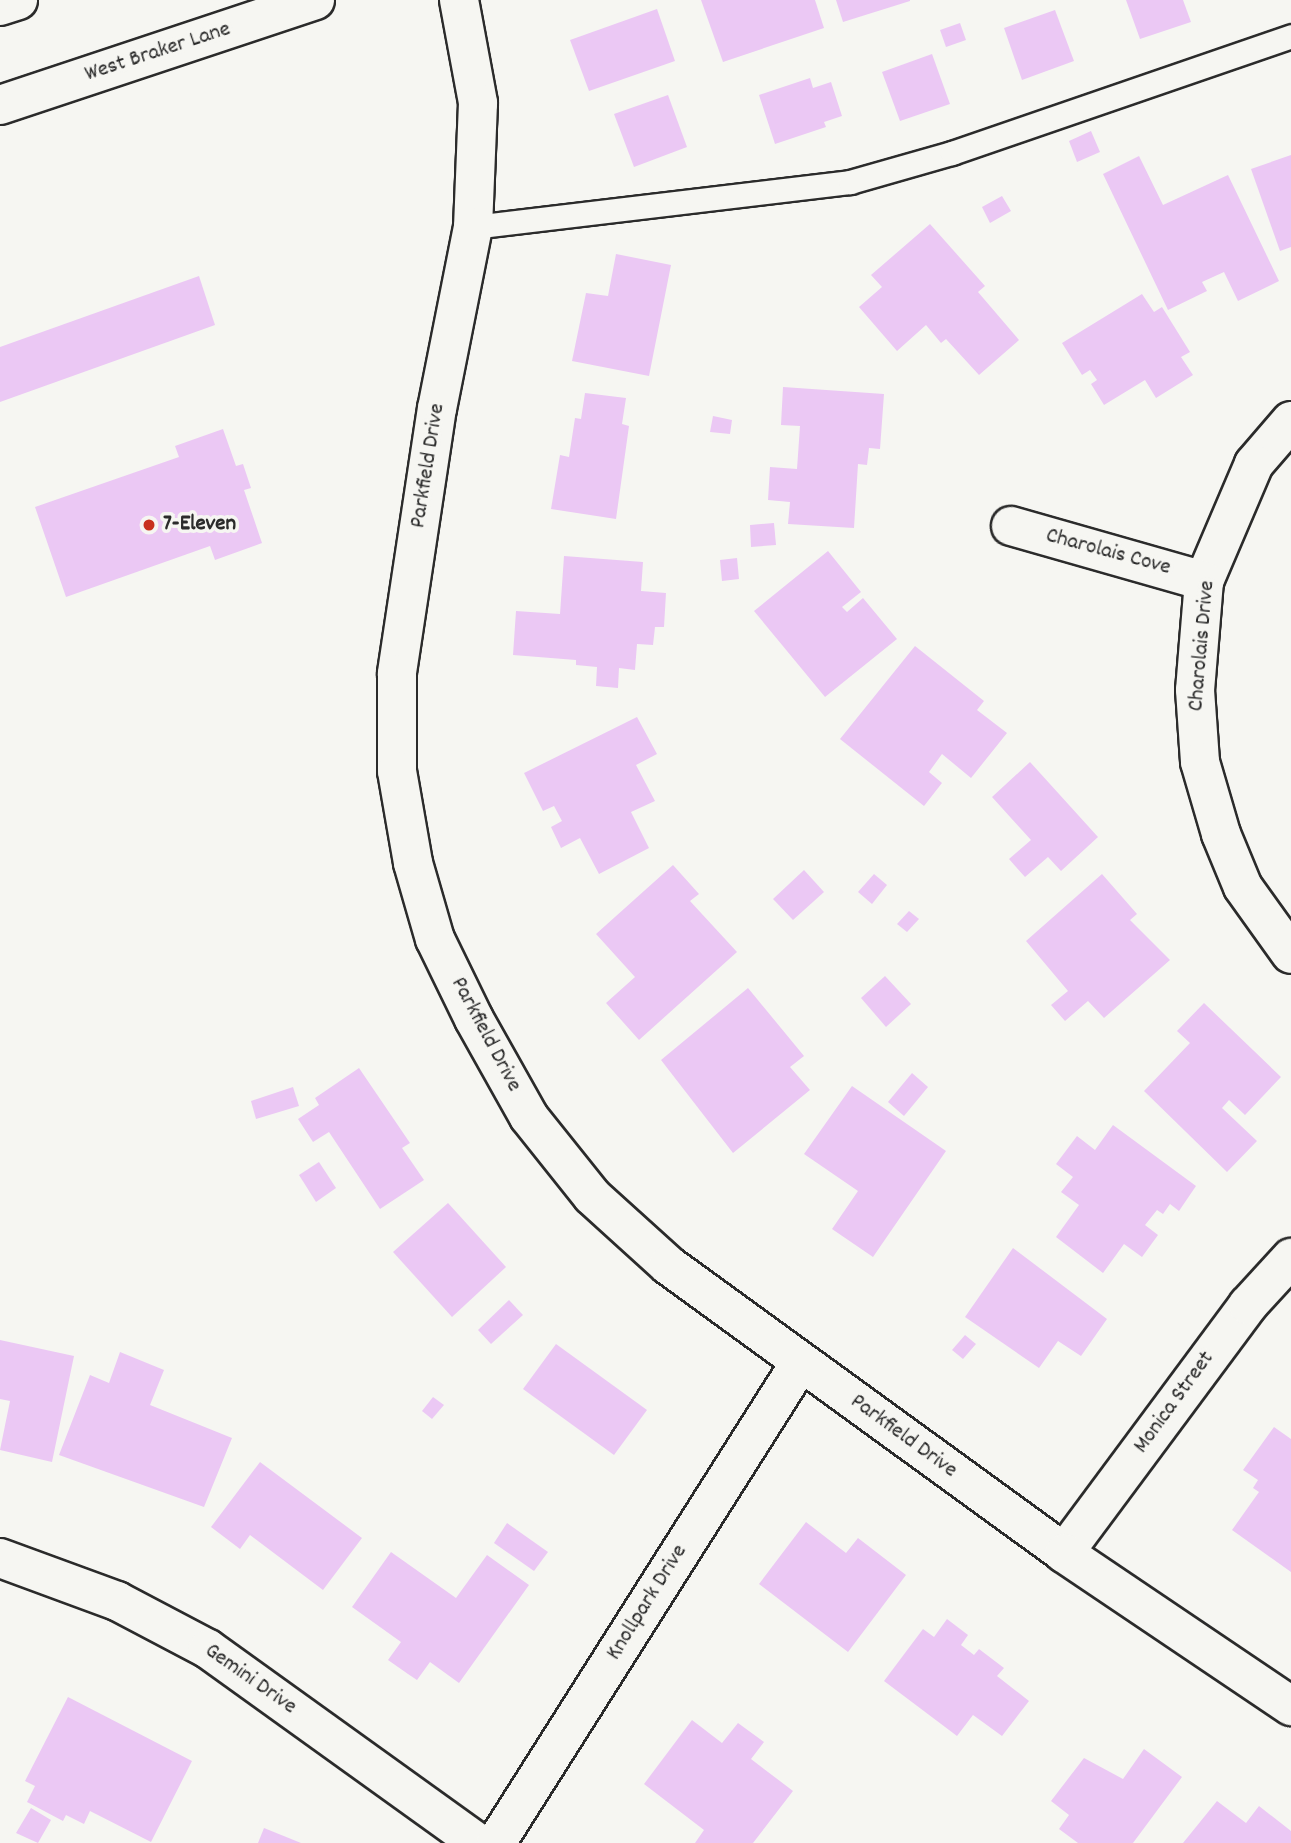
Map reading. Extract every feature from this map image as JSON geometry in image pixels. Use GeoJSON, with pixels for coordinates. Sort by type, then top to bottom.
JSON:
{"type":"FeatureCollection","features":[{"type":"Feature","properties":{"kind":"street"},"geometry":{"type":"LineString","coordinates":[[0,6],[18,0]]}},
{"type":"Feature","properties":{"kind":"street","name":"West Braker Lane"},"geometry":{"type":"LineString","coordinates":[[0,105],[315,0]]}},
{"type":"Feature","properties":{"kind":"street","name":"Parkfield Drive"},"geometry":{"type":"LineString","coordinates":[[459,0],[478,103],[473,227],[438,408],[397,674],[397,771],[413,863],[435,939],[529,1117],[592,1196],[668,1265],[1065,1553],[1291,1706]]}},
{"type":"Feature","properties":{"kind":"street","name":"Charolais Drive"},"geometry":{"type":"LineString","coordinates":[[1291,421],[1254,464],[1204,581],[1195,690],[1200,762],[1220,834],[1243,887],[1291,954]]}},
{"type":"Feature","properties":{"kind":"street","name":"Charolais Cove"},"geometry":{"type":"LineString","coordinates":[[1011,526],[1204,581]]}},
{"type":"Feature","properties":{"kind":"street","name":"Monica Street"},"geometry":{"type":"LineString","coordinates":[[1065,1553],[1248,1305],[1291,1258]]}},
{"type":"Feature","properties":{"kind":"street","name":"Knollpark Drive"},"geometry":{"type":"LineString","coordinates":[[496,1843],[800,1363]]}},
{"type":"Feature","properties":{"kind":"street","name":"Gemini Drive"},"geometry":{"type":"LineString","coordinates":[[0,1558],[117,1601],[208,1649],[478,1843]]}},
{"type":"Feature","properties":{"kind":"lane"},"geometry":{"type":"LineString","coordinates":[[473,227],[850,182],[952,153],[1291,36]]}},
{"type":"Feature","properties":{"kind":"building"},"geometry":{"type":"Polygon","coordinates":[[[701,0],[815,0],[824,28],[723,62],[701,0]]]}},
{"type":"Feature","properties":{"kind":"building"},"geometry":{"type":"Polygon","coordinates":[[[836,0],[910,0],[910,1],[843,22],[836,0]]]}},
{"type":"Feature","properties":{"kind":"building"},"geometry":{"type":"Polygon","coordinates":[[[1126,0],[1183,0],[1191,22],[1140,39],[1126,0]]]}},
{"type":"Feature","properties":{"kind":"building"},"geometry":{"type":"Polygon","coordinates":[[[657,9],[675,61],[589,91],[570,40],[657,9]]]}},
{"type":"Feature","properties":{"kind":"building"},"geometry":{"type":"Polygon","coordinates":[[[1055,10],[1074,61],[1022,80],[1004,28],[1055,10]]]}},
{"type":"Feature","properties":{"kind":"building"},"geometry":{"type":"Polygon","coordinates":[[[960,23],[966,40],[946,47],[940,30],[960,23]]]}},
{"type":"Feature","properties":{"kind":"building"},"geometry":{"type":"Polygon","coordinates":[[[932,54],[950,104],[900,121],[882,72],[932,54]]]}},
{"type":"Feature","properties":{"kind":"building"},"geometry":{"type":"Polygon","coordinates":[[[810,78],[813,88],[831,82],[842,116],[824,122],[826,127],[775,144],[759,95],[810,78]]]}},
{"type":"Feature","properties":{"kind":"building"},"geometry":{"type":"Polygon","coordinates":[[[668,95],[687,147],[634,167],[614,114],[668,95]]]}},
{"type":"Feature","properties":{"kind":"building"},"geometry":{"type":"Polygon","coordinates":[[[1091,131],[1100,152],[1077,162],[1069,141],[1091,131]]]}},
{"type":"Feature","properties":{"kind":"building"},"geometry":{"type":"Polygon","coordinates":[[[1291,155],[1291,247],[1280,251],[1251,169],[1291,155]]]}},
{"type":"Feature","properties":{"kind":"building"},"geometry":{"type":"Polygon","coordinates":[[[1139,156],[1163,205],[1228,175],[1279,281],[1238,301],[1224,272],[1202,282],[1207,291],[1168,310],[1103,174],[1139,156]]]}},
{"type":"Feature","properties":{"kind":"building"},"geometry":{"type":"Polygon","coordinates":[[[1002,196],[1011,211],[990,223],[982,207],[1002,196]]]}},
{"type":"Feature","properties":{"kind":"building"},"geometry":{"type":"Polygon","coordinates":[[[930,224],[985,286],[978,292],[1019,340],[979,375],[946,339],[941,343],[926,325],[897,351],[859,307],[882,287],[871,275],[930,224]]]}},
{"type":"Feature","properties":{"kind":"building"},"geometry":{"type":"Polygon","coordinates":[[[616,254],[671,265],[649,376],[572,361],[586,293],[608,296],[616,254]]]}},
{"type":"Feature","properties":{"kind":"building"},"geometry":{"type":"Polygon","coordinates":[[[199,276],[215,325],[0,402],[0,347],[199,276]]]}},
{"type":"Feature","properties":{"kind":"building"},"geometry":{"type":"Polygon","coordinates":[[[1142,294],[1154,312],[1162,307],[1190,352],[1181,357],[1193,375],[1156,398],[1145,380],[1104,405],[1091,384],[1097,380],[1090,370],[1082,375],[1062,343],[1142,294]]]}},
{"type":"Feature","properties":{"kind":"building"},"geometry":{"type":"Polygon","coordinates":[[[783,387],[884,394],[880,449],[869,448],[867,465],[858,464],[854,528],[788,524],[790,502],[768,500],[770,467],[797,469],[800,426],[781,425],[783,387]]]}},
{"type":"Feature","properties":{"kind":"building"},"geometry":{"type":"Polygon","coordinates":[[[585,393],[626,398],[622,424],[629,426],[616,519],[551,509],[560,455],[569,457],[575,418],[581,419],[585,393]]]}},
{"type":"Feature","properties":{"kind":"building"},"geometry":{"type":"Polygon","coordinates":[[[713,416],[732,420],[730,434],[710,432],[713,416]]]}},
{"type":"Feature","properties":{"kind":"building","name":"7-Eleven"},"geometry":{"type":"Polygon","coordinates":[[[223,429],[236,466],[243,464],[251,488],[244,490],[262,543],[215,560],[210,546],[66,597],[35,507],[179,457],[175,446],[223,429]]]}},
{"type":"Feature","properties":{"kind":"building"},"geometry":{"type":"Polygon","coordinates":[[[774,523],[776,545],[751,547],[750,525],[774,523]]]}},
{"type":"Feature","properties":{"kind":"building"},"geometry":{"type":"Polygon","coordinates":[[[828,551],[861,592],[842,607],[847,612],[863,598],[897,639],[825,697],[754,611],[828,551]]]}},
{"type":"Feature","properties":{"kind":"building"},"geometry":{"type":"Polygon","coordinates":[[[564,556],[643,562],[641,591],[666,593],[664,627],[655,627],[653,645],[637,644],[635,670],[619,668],[618,688],[596,686],[597,667],[576,665],[576,660],[513,655],[516,611],[560,614],[564,556]]]}},
{"type":"Feature","properties":{"kind":"building"},"geometry":{"type":"Polygon","coordinates":[[[737,558],[739,579],[722,581],[720,560],[737,558]]]}},
{"type":"Feature","properties":{"kind":"building"},"geometry":{"type":"Polygon","coordinates":[[[915,646],[984,701],[977,710],[1007,733],[971,778],[942,754],[929,772],[942,783],[924,806],[840,739],[915,646]]]}},
{"type":"Feature","properties":{"kind":"building"},"geometry":{"type":"Polygon","coordinates":[[[637,717],[657,754],[636,765],[655,801],[631,812],[649,848],[599,874],[580,838],[561,848],[551,827],[562,821],[554,806],[543,811],[524,773],[637,717]]]}},
{"type":"Feature","properties":{"kind":"building"},"geometry":{"type":"Polygon","coordinates":[[[1030,762],[1098,837],[1061,871],[1048,857],[1025,877],[1009,859],[1031,840],[992,797],[1030,762]]]}},
{"type":"Feature","properties":{"kind":"building"},"geometry":{"type":"Polygon","coordinates":[[[673,865],[699,894],[690,901],[737,952],[639,1040],[606,1003],[635,977],[596,934],[673,865]]]}},
{"type":"Feature","properties":{"kind":"building"},"geometry":{"type":"Polygon","coordinates":[[[804,870],[824,892],[793,920],[773,899],[804,870]]]}},
{"type":"Feature","properties":{"kind":"building"},"geometry":{"type":"Polygon","coordinates":[[[874,874],[887,885],[872,904],[858,892],[874,874]]]}},
{"type":"Feature","properties":{"kind":"building"},"geometry":{"type":"Polygon","coordinates":[[[1102,874],[1137,914],[1130,920],[1170,960],[1104,1018],[1088,1001],[1065,1021],[1051,1005],[1068,991],[1026,941],[1102,874]]]}},
{"type":"Feature","properties":{"kind":"building"},"geometry":{"type":"Polygon","coordinates":[[[909,911],[919,919],[907,932],[897,924],[909,911]]]}},
{"type":"Feature","properties":{"kind":"building"},"geometry":{"type":"Polygon","coordinates":[[[885,976],[911,1004],[886,1027],[861,998],[885,976]]]}},
{"type":"Feature","properties":{"kind":"building"},"geometry":{"type":"Polygon","coordinates":[[[748,988],[804,1056],[790,1067],[810,1090],[733,1153],[661,1060],[748,988]]]}},
{"type":"Feature","properties":{"kind":"building"},"geometry":{"type":"Polygon","coordinates":[[[1204,1003],[1281,1077],[1245,1115],[1229,1100],[1222,1108],[1257,1141],[1227,1172],[1144,1091],[1190,1043],[1177,1031],[1204,1003]]]}},
{"type":"Feature","properties":{"kind":"building"},"geometry":{"type":"Polygon","coordinates":[[[359,1068],[410,1143],[402,1148],[424,1180],[380,1209],[329,1132],[313,1142],[298,1119],[319,1105],[315,1098],[359,1068]]]}},
{"type":"Feature","properties":{"kind":"building"},"geometry":{"type":"Polygon","coordinates":[[[912,1073],[928,1087],[904,1116],[888,1102],[912,1073]]]}},
{"type":"Feature","properties":{"kind":"building"},"geometry":{"type":"Polygon","coordinates":[[[852,1086],[946,1151],[873,1257],[832,1229],[858,1191],[804,1154],[852,1086]]]}},
{"type":"Feature","properties":{"kind":"building"},"geometry":{"type":"Polygon","coordinates":[[[293,1087],[299,1106],[256,1119],[251,1101],[293,1087]]]}},
{"type":"Feature","properties":{"kind":"building"},"geometry":{"type":"Polygon","coordinates":[[[1113,1125],[1196,1186],[1179,1211],[1170,1204],[1163,1214],[1157,1210],[1145,1225],[1158,1235],[1142,1257],[1124,1244],[1103,1273],[1056,1237],[1079,1205],[1061,1192],[1073,1177],[1056,1164],[1077,1136],[1095,1150],[1113,1125]]]}},
{"type":"Feature","properties":{"kind":"building"},"geometry":{"type":"Polygon","coordinates":[[[319,1162],[336,1188],[316,1202],[299,1175],[319,1162]]]}},
{"type":"Feature","properties":{"kind":"building"},"geometry":{"type":"Polygon","coordinates":[[[448,1203],[506,1267],[452,1317],[393,1252],[448,1203]]]}},
{"type":"Feature","properties":{"kind":"building"},"geometry":{"type":"Polygon","coordinates":[[[1013,1248],[1107,1319],[1081,1356],[1058,1341],[1039,1368],[965,1317],[1013,1248]]]}},
{"type":"Feature","properties":{"kind":"building"},"geometry":{"type":"Polygon","coordinates":[[[509,1300],[523,1315],[491,1344],[478,1330],[509,1300]]]}},
{"type":"Feature","properties":{"kind":"building"},"geometry":{"type":"Polygon","coordinates":[[[965,1335],[976,1344],[963,1359],[952,1350],[965,1335]]]}},
{"type":"Feature","properties":{"kind":"building"},"geometry":{"type":"Polygon","coordinates":[[[0,1340],[74,1356],[52,1462],[0,1450],[10,1401],[0,1399],[0,1340]]]}},
{"type":"Feature","properties":{"kind":"building"},"geometry":{"type":"Polygon","coordinates":[[[556,1344],[647,1410],[614,1455],[523,1389],[556,1344]]]}},
{"type":"Feature","properties":{"kind":"building"},"geometry":{"type":"Polygon","coordinates":[[[120,1352],[164,1370],[150,1405],[232,1438],[204,1507],[59,1455],[90,1375],[109,1383],[120,1352]]]}},
{"type":"Feature","properties":{"kind":"building"},"geometry":{"type":"Polygon","coordinates":[[[433,1397],[444,1405],[432,1419],[422,1411],[433,1397]]]}},
{"type":"Feature","properties":{"kind":"building"},"geometry":{"type":"Polygon","coordinates":[[[1274,1427],[1291,1439],[1291,1572],[1232,1530],[1259,1492],[1253,1488],[1258,1480],[1243,1470],[1274,1427]]]}},
{"type":"Feature","properties":{"kind":"building"},"geometry":{"type":"Polygon","coordinates":[[[260,1462],[362,1538],[323,1590],[250,1535],[240,1549],[211,1527],[260,1462]]]}},
{"type":"Feature","properties":{"kind":"building"},"geometry":{"type":"Polygon","coordinates":[[[806,1522],[846,1553],[858,1538],[906,1575],[848,1652],[759,1584],[806,1522]]]}},
{"type":"Feature","properties":{"kind":"building"},"geometry":{"type":"Polygon","coordinates":[[[507,1523],[548,1552],[534,1571],[494,1543],[507,1523]]]}},
{"type":"Feature","properties":{"kind":"building"},"geometry":{"type":"Polygon","coordinates":[[[391,1552],[456,1598],[487,1555],[529,1585],[459,1683],[430,1662],[417,1680],[388,1660],[401,1642],[352,1607],[391,1552]]]}},
{"type":"Feature","properties":{"kind":"building"},"geometry":{"type":"Polygon","coordinates":[[[947,1619],[968,1635],[961,1645],[974,1655],[979,1649],[1004,1668],[997,1676],[1029,1701],[1002,1736],[973,1715],[957,1736],[884,1681],[923,1629],[934,1637],[947,1619]]]}},
{"type":"Feature","properties":{"kind":"building"},"geometry":{"type":"Polygon","coordinates":[[[68,1697],[192,1761],[151,1842],[90,1811],[84,1824],[66,1815],[63,1821],[27,1802],[35,1786],[25,1781],[68,1697]]]}},
{"type":"Feature","properties":{"kind":"building"},"geometry":{"type":"Polygon","coordinates":[[[692,1720],[722,1743],[738,1723],[764,1742],[751,1759],[793,1791],[753,1843],[695,1843],[704,1830],[644,1784],[692,1720]]]}},
{"type":"Feature","properties":{"kind":"building"},"geometry":{"type":"Polygon","coordinates":[[[1144,1749],[1182,1777],[1133,1843],[1078,1843],[1059,1829],[1069,1815],[1051,1801],[1084,1758],[1123,1779],[1144,1749]]]}},
{"type":"Feature","properties":{"kind":"building"},"geometry":{"type":"Polygon","coordinates":[[[1217,1801],[1246,1823],[1259,1806],[1291,1831],[1291,1843],[1183,1843],[1217,1801]]]}},
{"type":"Feature","properties":{"kind":"building"},"geometry":{"type":"Polygon","coordinates":[[[31,1808],[51,1820],[38,1843],[16,1833],[31,1808]]]}},
{"type":"Feature","properties":{"kind":"building"},"geometry":{"type":"Polygon","coordinates":[[[264,1828],[301,1843],[258,1843],[264,1828]]]}},
{"type":"Feature","properties":{"kind":"place","name":"7-Eleven"},"geometry":{"type":"Point","coordinates":[149,525]}}]}
